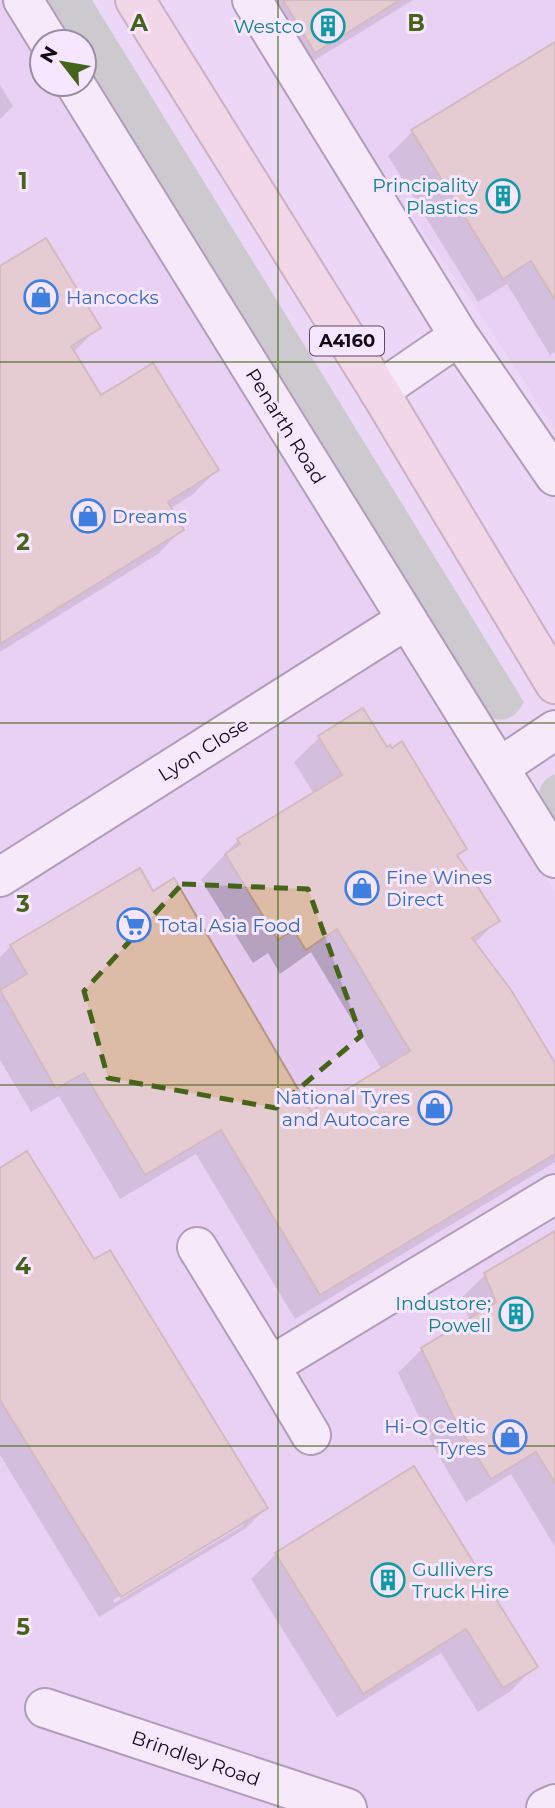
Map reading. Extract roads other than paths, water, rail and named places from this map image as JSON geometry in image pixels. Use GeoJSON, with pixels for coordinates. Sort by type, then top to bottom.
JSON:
{"type":"FeatureCollection","features":[{"type":"Feature","properties":{"kind":"main road","name":"A4160"},"geometry":{"type":"LineString","coordinates":[[135,0],[379,391],[555,684]]}},
{"type":"Feature","properties":{"kind":"street"},"geometry":{"type":"LineString","coordinates":[[23,0],[40,28]]}},
{"type":"Feature","properties":{"kind":"street"},"geometry":{"type":"LineString","coordinates":[[252,0],[458,336],[555,476]]}},
{"type":"Feature","properties":{"kind":"street","name":"Penarth Road"},"geometry":{"type":"LineString","coordinates":[[84,98],[555,858]]}},
{"type":"Feature","properties":{"kind":"street"},"geometry":{"type":"LineString","coordinates":[[379,391],[458,336]]}},
{"type":"Feature","properties":{"kind":"street","name":"Lyon Close"},"geometry":{"type":"LineString","coordinates":[[0,877],[406,620]]}},
{"type":"Feature","properties":{"kind":"street"},"geometry":{"type":"LineString","coordinates":[[500,767],[555,730]]}},
{"type":"Feature","properties":{"kind":"street"},"geometry":{"type":"LineString","coordinates":[[270,1366],[555,1194]]}},
{"type":"Feature","properties":{"kind":"street"},"geometry":{"type":"LineString","coordinates":[[197,1247],[311,1435]]}},
{"type":"Feature","properties":{"kind":"street","name":"Brindley Road"},"geometry":{"type":"LineString","coordinates":[[45,1708],[347,1808]]}},
{"type":"Feature","properties":{"kind":"street"},"geometry":{"type":"LineString","coordinates":[[546,1808],[555,1804]]}},
{"type":"Feature","properties":{"kind":"place","name":"Westco"},"geometry":{"type":"Point","coordinates":[328,26]}},
{"type":"Feature","properties":{"kind":"place","name":"Principality Plastics"},"geometry":{"type":"Point","coordinates":[503,196]}},
{"type":"Feature","properties":{"kind":"place","name":"Hancocks"},"geometry":{"type":"Point","coordinates":[41,297]}},
{"type":"Feature","properties":{"kind":"place","name":"Dreams"},"geometry":{"type":"Point","coordinates":[88,516]}},
{"type":"Feature","properties":{"kind":"place","name":"Fine Wines Direct"},"geometry":{"type":"Point","coordinates":[362,888]}},
{"type":"Feature","properties":{"kind":"place","name":"Total Asia Food"},"geometry":{"type":"Point","coordinates":[134,925]}},
{"type":"Feature","properties":{"kind":"place","name":"National Tyres and Autocare"},"geometry":{"type":"Point","coordinates":[435,1108]}},
{"type":"Feature","properties":{"kind":"place","name":"Industore; Powell"},"geometry":{"type":"Point","coordinates":[516,1314]}},
{"type":"Feature","properties":{"kind":"place","name":"Hi-Q Celtic Tyres"},"geometry":{"type":"Point","coordinates":[510,1437]}},
{"type":"Feature","properties":{"kind":"place","name":"Gullivers Truck Hire"},"geometry":{"type":"Point","coordinates":[388,1580]}}]}
